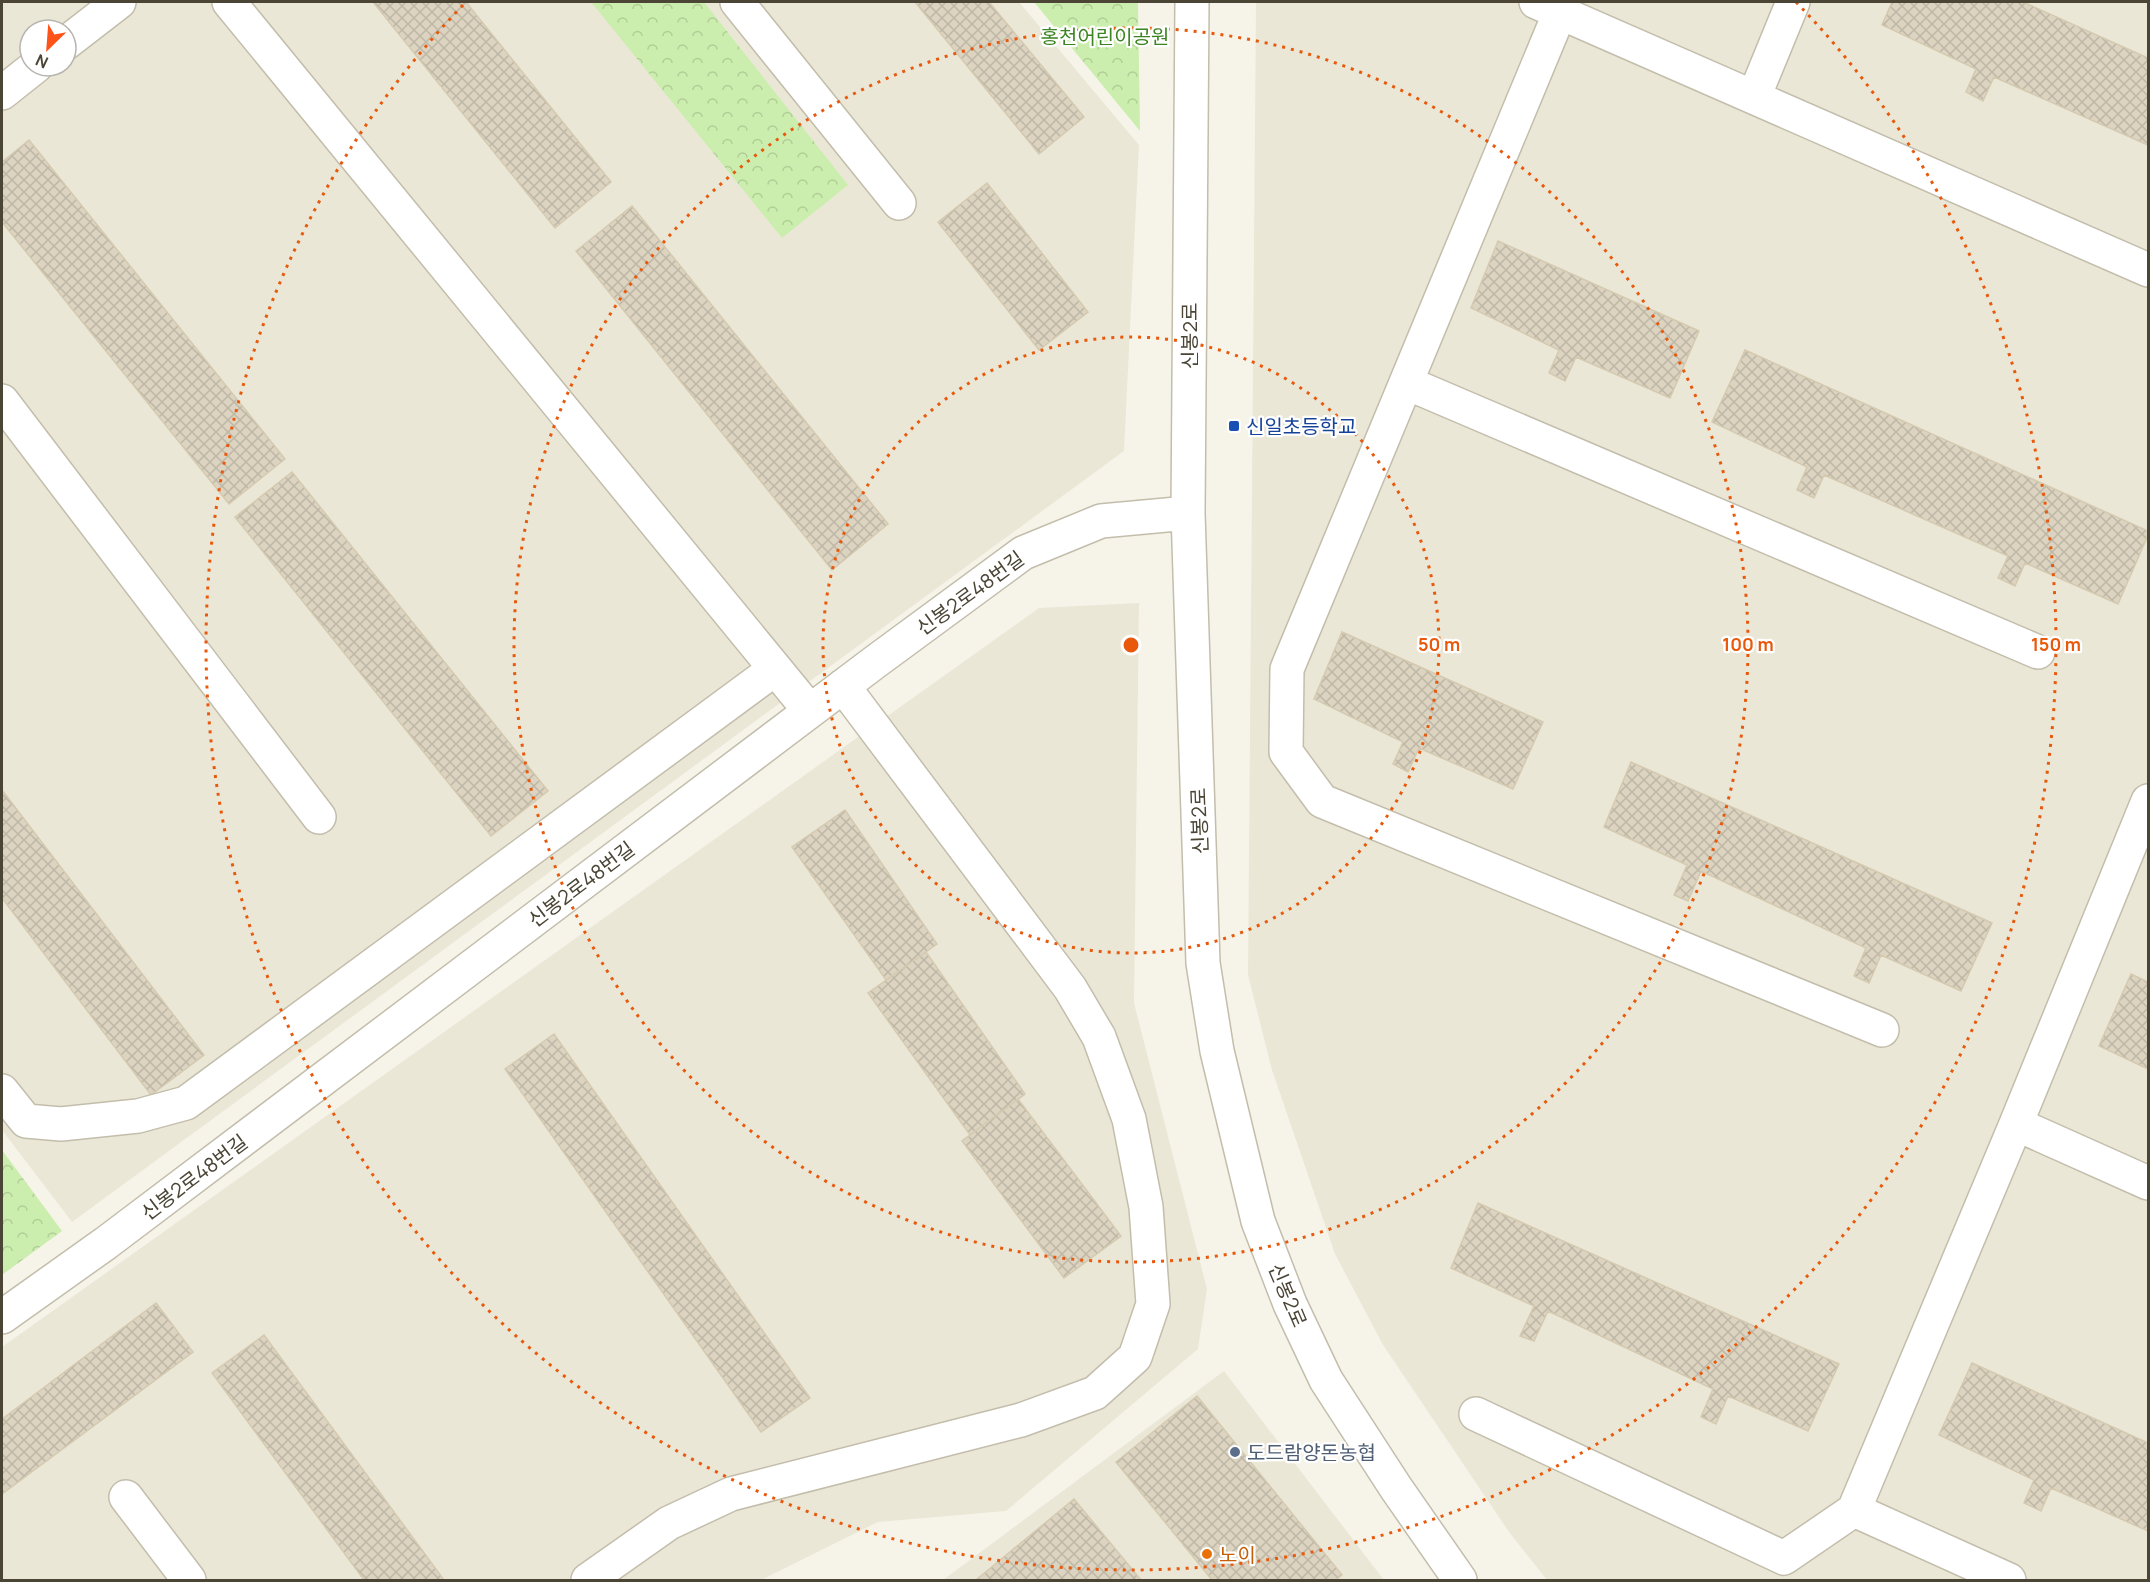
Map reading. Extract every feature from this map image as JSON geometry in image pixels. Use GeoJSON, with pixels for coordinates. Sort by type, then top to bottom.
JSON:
{"type":"FeatureCollection","features":[{"type":"Feature","properties":{"kind":"street"},"geometry":{"type":"LineString","coordinates":[[78,34],[119,2]]}},
{"type":"Feature","properties":{"kind":"street"},"geometry":{"type":"LineString","coordinates":[[229,2],[810,711]]}},
{"type":"Feature","properties":{"kind":"street"},"geometry":{"type":"LineString","coordinates":[[737,2],[898,203]]}},
{"type":"Feature","properties":{"kind":"street","name":"신봉2로"},"geometry":{"type":"LineString","coordinates":[[1192,2],[1188,513],[1203,963],[1217,1051],[1258,1221],[1290,1304],[1326,1380],[1460,1581]]}},
{"type":"Feature","properties":{"kind":"street"},"geometry":{"type":"LineString","coordinates":[[1754,97],[1793,2]]}},
{"type":"Feature","properties":{"kind":"street"},"geometry":{"type":"LineString","coordinates":[[1882,1030],[1322,801],[1287,752],[1287,669],[1407,383],[1548,7],[2148,270]]}},
{"type":"Feature","properties":{"kind":"street"},"geometry":{"type":"LineString","coordinates":[[2,93],[21,78]]}},
{"type":"Feature","properties":{"kind":"street"},"geometry":{"type":"LineString","coordinates":[[1407,383],[2038,652]]}},
{"type":"Feature","properties":{"kind":"street"},"geometry":{"type":"LineString","coordinates":[[2,402],[319,817]]}},
{"type":"Feature","properties":{"kind":"street","name":"신봉2로48번길"},"geometry":{"type":"LineString","coordinates":[[2,1317],[106,1243],[843,686],[1023,553],[1101,521],[1188,513]]}},
{"type":"Feature","properties":{"kind":"street"},"geometry":{"type":"LineString","coordinates":[[2,1091],[26,1121],[61,1124],[138,1116],[186,1103],[775,669]]}},
{"type":"Feature","properties":{"kind":"street"},"geometry":{"type":"LineString","coordinates":[[588,1581],[669,1523],[731,1494],[1021,1420],[1095,1393],[1135,1357],[1153,1304],[1146,1207],[1130,1119],[1099,1037],[1070,988],[843,686]]}},
{"type":"Feature","properties":{"kind":"street"},"geometry":{"type":"LineString","coordinates":[[1476,1414],[1784,1558],[1854,1510],[2148,801]]}},
{"type":"Feature","properties":{"kind":"street"},"geometry":{"type":"LineString","coordinates":[[2016,1124],[2148,1183]]}},
{"type":"Feature","properties":{"kind":"street"},"geometry":{"type":"LineString","coordinates":[[126,1497],[189,1581]]}},
{"type":"Feature","properties":{"kind":"street"},"geometry":{"type":"LineString","coordinates":[[1854,1510],[2009,1581]]}},
{"type":"Feature","properties":{"kind":"shaded area"},"geometry":{"type":"Polygon","coordinates":[[[2,2],[1019,2],[1139,145],[1124,451],[72,1222],[2,1130],[2,2]]]}},
{"type":"Feature","properties":{"kind":"shaded area"},"geometry":{"type":"Polygon","coordinates":[[[1256,2],[2148,2],[2148,1580],[1547,1580],[1509,1532],[1383,1345],[1335,1254],[1272,1070],[1248,975],[1256,2]]]}},
{"type":"Feature","properties":{"kind":"shaded area"},"geometry":{"type":"Polygon","coordinates":[[[1139,603],[1134,1003],[1207,1289],[1198,1349],[1006,1511],[878,1522],[761,1580],[2,1580],[2,1347],[1039,608],[1139,603]]]}},
{"type":"Feature","properties":{"kind":"shaded area"},"geometry":{"type":"Polygon","coordinates":[[[1224,1371],[1384,1580],[943,1580],[1224,1371]]]}},
{"type":"Feature","properties":{"kind":"green space"},"geometry":{"type":"Polygon","coordinates":[[[591,2],[704,2],[848,185],[782,238],[591,2]]]}},
{"type":"Feature","properties":{"kind":"green space","name":"홍천어린이공원"},"geometry":{"type":"Polygon","coordinates":[[[1034,2],[1138,2],[1140,131],[1034,2]]]}},
{"type":"Feature","properties":{"kind":"green space"},"geometry":{"type":"Polygon","coordinates":[[[2,1150],[62,1231],[2,1275],[2,1150]]]}},
{"type":"Feature","properties":{"kind":"building"},"geometry":{"type":"Polygon","coordinates":[[[373,2],[466,2],[611,182],[555,228],[373,2]]]}},
{"type":"Feature","properties":{"kind":"building"},"geometry":{"type":"Polygon","coordinates":[[[915,2],[989,2],[1084,117],[1039,154],[915,2]]]}},
{"type":"Feature","properties":{"kind":"building"},"geometry":{"type":"Polygon","coordinates":[[[1892,2],[2023,2],[2148,58],[2148,145],[1994,77],[1983,101],[1966,92],[1976,69],[1882,25],[1892,2]]]}},
{"type":"Feature","properties":{"kind":"building"},"geometry":{"type":"Polygon","coordinates":[[[29,140],[285,459],[229,504],[2,222],[2,162],[29,140]]]}},
{"type":"Feature","properties":{"kind":"building"},"geometry":{"type":"Polygon","coordinates":[[[987,183],[1088,312],[1039,350],[938,222],[987,183]]]}},
{"type":"Feature","properties":{"kind":"building"},"geometry":{"type":"Polygon","coordinates":[[[632,206],[888,524],[832,570],[576,251],[632,206]]]}},
{"type":"Feature","properties":{"kind":"building"},"geometry":{"type":"Polygon","coordinates":[[[1498,241],[1699,331],[1670,398],[1576,357],[1565,381],[1549,373],[1559,350],[1471,308],[1498,241]]]}},
{"type":"Feature","properties":{"kind":"building"},"geometry":{"type":"Polygon","coordinates":[[[1745,350],[2148,531],[2118,604],[2025,563],[2015,586],[1998,578],[2008,556],[1824,475],[1814,498],[1797,490],[1807,467],[1712,422],[1745,350]]]}},
{"type":"Feature","properties":{"kind":"building"},"geometry":{"type":"Polygon","coordinates":[[[292,472],[548,791],[491,836],[235,517],[292,472]]]}},
{"type":"Feature","properties":{"kind":"building"},"geometry":{"type":"Polygon","coordinates":[[[1342,632],[1543,722],[1513,789],[1419,748],[1408,772],[1393,764],[1403,742],[1314,699],[1342,632]]]}},
{"type":"Feature","properties":{"kind":"building"},"geometry":{"type":"Polygon","coordinates":[[[1631,762],[1992,923],[1961,991],[1881,955],[1869,983],[1854,976],[1866,948],[1701,871],[1688,901],[1674,895],[1687,865],[1604,827],[1631,762]]]}},
{"type":"Feature","properties":{"kind":"building"},"geometry":{"type":"Polygon","coordinates":[[[2,790],[204,1055],[151,1095],[2,898],[2,790]]]}},
{"type":"Feature","properties":{"kind":"building"},"geometry":{"type":"Polygon","coordinates":[[[845,810],[937,944],[886,980],[792,847],[845,810]]]}},
{"type":"Feature","properties":{"kind":"building"},"geometry":{"type":"Polygon","coordinates":[[[926,952],[1025,1094],[970,1135],[868,993],[926,952]]]}},
{"type":"Feature","properties":{"kind":"building"},"geometry":{"type":"Polygon","coordinates":[[[2131,974],[2148,982],[2148,1069],[2099,1046],[2131,974]]]}},
{"type":"Feature","properties":{"kind":"building"},"geometry":{"type":"Polygon","coordinates":[[[554,1034],[810,1398],[761,1432],[505,1069],[554,1034]]]}},
{"type":"Feature","properties":{"kind":"building"},"geometry":{"type":"Polygon","coordinates":[[[1018,1099],[1121,1236],[1064,1278],[962,1141],[1018,1099]]]}},
{"type":"Feature","properties":{"kind":"building"},"geometry":{"type":"Polygon","coordinates":[[[1478,1203],[1839,1364],[1808,1431],[1728,1396],[1716,1424],[1701,1417],[1713,1389],[1548,1311],[1534,1341],[1520,1336],[1534,1306],[1451,1268],[1478,1203]]]}},
{"type":"Feature","properties":{"kind":"building"},"geometry":{"type":"Polygon","coordinates":[[[156,1303],[193,1352],[2,1494],[2,1419],[156,1303]]]}},
{"type":"Feature","properties":{"kind":"building"},"geometry":{"type":"Polygon","coordinates":[[[264,1335],[444,1580],[364,1580],[212,1373],[264,1335]]]}},
{"type":"Feature","properties":{"kind":"building"},"geometry":{"type":"Polygon","coordinates":[[[1972,1363],[2148,1443],[2148,1531],[2051,1488],[2041,1511],[2024,1503],[2034,1480],[1939,1435],[1972,1363]]]}},
{"type":"Feature","properties":{"kind":"building"},"geometry":{"type":"Polygon","coordinates":[[[1197,1396],[1342,1575],[1336,1580],[1212,1580],[1116,1462],[1197,1396]]]}},
{"type":"Feature","properties":{"kind":"building"},"geometry":{"type":"Polygon","coordinates":[[[1074,1499],[1141,1580],[976,1580],[1074,1499]]]}},
{"type":"Feature","properties":{"kind":"place","name":"신일초등학교"},"geometry":{"type":"Point","coordinates":[1234,426]}},
{"type":"Feature","properties":{"kind":"place","name":"도드람양돈농협"},"geometry":{"type":"Point","coordinates":[1235,1452]}},
{"type":"Feature","properties":{"kind":"place","name":"노이"},"geometry":{"type":"Point","coordinates":[1207,1554]}}]}
